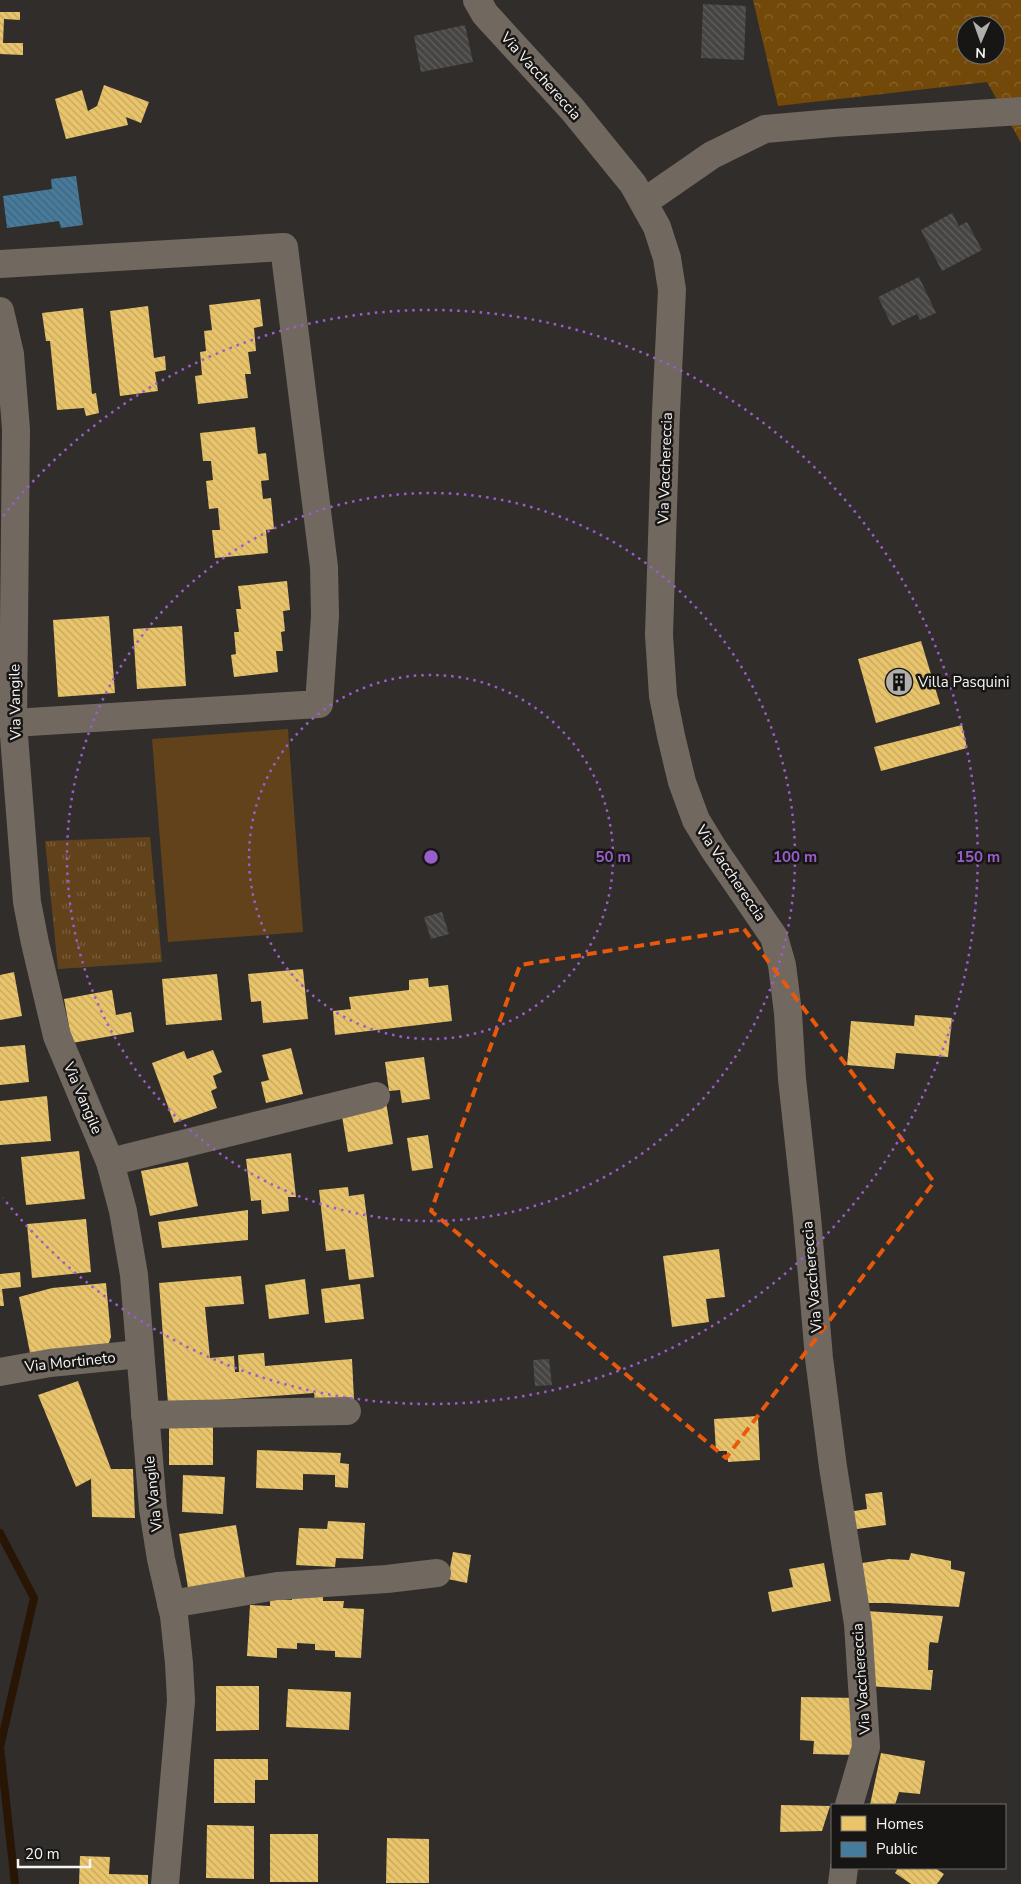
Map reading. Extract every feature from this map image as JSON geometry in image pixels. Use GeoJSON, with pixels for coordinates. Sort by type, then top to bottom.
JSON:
{"type":"FeatureCollection","features":[{"type":"Feature","properties":{"kind":"street","name":"Via Vacchereccia"},"geometry":{"type":"LineString","coordinates":[[477,0],[491,21],[572,109],[633,184],[657,227],[667,258],[672,290],[659,635],[664,696],[670,736],[682,782],[696,820],[718,856],[774,936],[782,965],[820,1368],[832,1467],[858,1624],[866,1747],[849,1804]]}},
{"type":"Feature","properties":{"kind":"street"},"geometry":{"type":"LineString","coordinates":[[644,202],[712,155],[765,129],[834,122],[1021,111]]}},
{"type":"Feature","properties":{"kind":"street"},"geometry":{"type":"LineString","coordinates":[[0,264],[284,247],[321,541],[325,591],[320,704],[13,723]]}},
{"type":"Feature","properties":{"kind":"street","name":"Via Vangile"},"geometry":{"type":"LineString","coordinates":[[0,311],[16,430],[13,723],[27,902],[34,944],[57,1036],[110,1162],[130,1245],[153,1509],[178,1647],[181,1701],[165,1884]]}},
{"type":"Feature","properties":{"kind":"street"},"geometry":{"type":"LineString","coordinates":[[110,1162],[376,1096]]}},
{"type":"Feature","properties":{"kind":"street","name":"Via Mortineto"},"geometry":{"type":"LineString","coordinates":[[0,1372],[42,1364],[140,1354]]}},
{"type":"Feature","properties":{"kind":"street"},"geometry":{"type":"LineString","coordinates":[[145,1415],[347,1411]]}},
{"type":"Feature","properties":{"kind":"street"},"geometry":{"type":"LineString","coordinates":[[171,1604],[277,1586],[387,1579],[437,1573]]}},
{"type":"Feature","properties":{"kind":"highlighted area"},"geometry":{"type":"Polygon","coordinates":[[[744,929],[934,1182],[726,1458],[431,1211],[520,965],[744,929]]]}},
{"type":"Feature","properties":{"kind":"green space"},"geometry":{"type":"Polygon","coordinates":[[[753,0],[1021,0],[1021,143],[987,82],[778,106],[753,0]]]}},
{"type":"Feature","properties":{"kind":"green space"},"geometry":{"type":"Polygon","coordinates":[[[288,729],[303,932],[168,942],[152,739],[288,729]]]}},
{"type":"Feature","properties":{"kind":"green space"},"geometry":{"type":"Polygon","coordinates":[[[150,837],[162,962],[58,969],[45,841],[150,837]]]}},
{"type":"Feature","properties":{"kind":"building: Homes"},"geometry":{"type":"Polygon","coordinates":[[[0,12],[20,12],[20,20],[4,19],[3,43],[23,43],[23,55],[0,54],[0,12]]]}},
{"type":"Feature","properties":{"kind":"building: Homes"},"geometry":{"type":"Polygon","coordinates":[[[104,85],[149,102],[141,123],[126,117],[128,125],[66,139],[55,99],[82,90],[88,111],[97,106],[104,85]]]}},
{"type":"Feature","properties":{"kind":"building: Homes"},"geometry":{"type":"Polygon","coordinates":[[[260,299],[263,326],[254,328],[256,351],[248,352],[251,374],[245,374],[248,398],[198,404],[195,376],[202,375],[200,352],[206,351],[204,331],[212,330],[209,305],[260,299]]]}},
{"type":"Feature","properties":{"kind":"building: Homes"},"geometry":{"type":"Polygon","coordinates":[[[148,306],[154,358],[165,356],[166,370],[155,372],[158,391],[120,396],[110,311],[148,306]]]}},
{"type":"Feature","properties":{"kind":"building: Homes"},"geometry":{"type":"Polygon","coordinates":[[[83,308],[92,394],[96,393],[99,413],[86,416],[84,408],[57,410],[50,341],[46,341],[42,313],[83,308]]]}},
{"type":"Feature","properties":{"kind":"building: Homes"},"geometry":{"type":"Polygon","coordinates":[[[255,427],[258,454],[266,453],[269,480],[261,481],[263,499],[271,498],[274,529],[266,530],[268,553],[215,558],[212,530],[220,530],[218,508],[209,509],[206,481],[213,480],[211,461],[203,461],[200,433],[255,427]]]}},
{"type":"Feature","properties":{"kind":"building: Homes"},"geometry":{"type":"Polygon","coordinates":[[[287,581],[290,610],[283,611],[285,631],[281,632],[283,651],[276,651],[278,672],[234,677],[231,655],[236,654],[234,632],[239,632],[236,609],[241,609],[238,586],[287,581]]]}},
{"type":"Feature","properties":{"kind":"building: Homes"},"geometry":{"type":"Polygon","coordinates":[[[109,616],[115,693],[58,697],[53,620],[109,616]]]}},
{"type":"Feature","properties":{"kind":"building: Homes"},"geometry":{"type":"Polygon","coordinates":[[[182,626],[186,686],[137,689],[133,629],[182,626]]]}},
{"type":"Feature","properties":{"kind":"building: Homes","name":"Villa Pasquini"},"geometry":{"type":"Polygon","coordinates":[[[921,641],[940,704],[876,723],[858,659],[921,641]]]}},
{"type":"Feature","properties":{"kind":"building: Homes"},"geometry":{"type":"Polygon","coordinates":[[[962,725],[967,748],[881,771],[874,747],[962,725]]]}},
{"type":"Feature","properties":{"kind":"building: Homes"},"geometry":{"type":"Polygon","coordinates":[[[303,969],[308,1019],[263,1023],[261,1001],[251,1002],[248,974],[303,969]]]}},
{"type":"Feature","properties":{"kind":"building: Homes"},"geometry":{"type":"Polygon","coordinates":[[[14,972],[22,1016],[0,1020],[0,975],[14,972]]]}},
{"type":"Feature","properties":{"kind":"building: Homes"},"geometry":{"type":"Polygon","coordinates":[[[217,974],[222,1020],[166,1025],[162,979],[217,974]]]}},
{"type":"Feature","properties":{"kind":"building: Homes"},"geometry":{"type":"Polygon","coordinates":[[[428,978],[429,987],[448,985],[452,1021],[335,1035],[333,1011],[351,1009],[349,997],[409,990],[409,980],[428,978]]]}},
{"type":"Feature","properties":{"kind":"building: Homes"},"geometry":{"type":"Polygon","coordinates":[[[112,990],[116,1015],[131,1012],[134,1032],[72,1043],[64,999],[112,990]]]}},
{"type":"Feature","properties":{"kind":"building: Homes"},"geometry":{"type":"Polygon","coordinates":[[[915,1015],[952,1018],[948,1057],[896,1053],[894,1069],[847,1065],[851,1021],[914,1026],[915,1015]]]}},
{"type":"Feature","properties":{"kind":"building: Homes"},"geometry":{"type":"Polygon","coordinates":[[[25,1045],[29,1082],[0,1085],[0,1047],[25,1045]]]}},
{"type":"Feature","properties":{"kind":"building: Homes"},"geometry":{"type":"Polygon","coordinates":[[[291,1048],[303,1094],[266,1103],[261,1082],[269,1080],[262,1055],[291,1048]]]}},
{"type":"Feature","properties":{"kind":"building: Homes"},"geometry":{"type":"Polygon","coordinates":[[[213,1050],[222,1072],[213,1076],[217,1088],[211,1091],[217,1108],[174,1123],[152,1063],[184,1051],[187,1059],[213,1050]]]}},
{"type":"Feature","properties":{"kind":"building: Homes"},"geometry":{"type":"Polygon","coordinates":[[[424,1057],[430,1099],[402,1103],[400,1090],[389,1091],[385,1062],[424,1057]]]}},
{"type":"Feature","properties":{"kind":"building: Homes"},"geometry":{"type":"Polygon","coordinates":[[[47,1096],[51,1141],[0,1145],[0,1101],[47,1096]]]}},
{"type":"Feature","properties":{"kind":"building: Homes"},"geometry":{"type":"Polygon","coordinates":[[[386,1102],[393,1144],[348,1152],[341,1110],[386,1102]]]}},
{"type":"Feature","properties":{"kind":"building: Homes"},"geometry":{"type":"Polygon","coordinates":[[[428,1135],[433,1168],[412,1171],[407,1138],[428,1135]]]}},
{"type":"Feature","properties":{"kind":"building: Homes"},"geometry":{"type":"Polygon","coordinates":[[[79,1151],[85,1199],[26,1205],[21,1157],[79,1151]]]}},
{"type":"Feature","properties":{"kind":"building: Homes"},"geometry":{"type":"Polygon","coordinates":[[[291,1153],[296,1197],[288,1197],[289,1211],[262,1214],[261,1200],[251,1201],[246,1159],[291,1153]]]}},
{"type":"Feature","properties":{"kind":"building: Homes"},"geometry":{"type":"Polygon","coordinates":[[[188,1162],[198,1206],[150,1216],[141,1171],[188,1162]]]}},
{"type":"Feature","properties":{"kind":"building: Homes"},"geometry":{"type":"Polygon","coordinates":[[[348,1187],[349,1196],[364,1194],[374,1277],[349,1280],[345,1249],[326,1251],[319,1190],[348,1187]]]}},
{"type":"Feature","properties":{"kind":"building: Homes"},"geometry":{"type":"Polygon","coordinates":[[[248,1210],[248,1240],[162,1248],[158,1222],[248,1210]]]}},
{"type":"Feature","properties":{"kind":"building: Homes"},"geometry":{"type":"Polygon","coordinates":[[[86,1219],[91,1272],[32,1278],[27,1224],[86,1219]]]}},
{"type":"Feature","properties":{"kind":"building: Homes"},"geometry":{"type":"Polygon","coordinates":[[[719,1249],[725,1297],[706,1299],[709,1322],[672,1327],[663,1256],[719,1249]]]}},
{"type":"Feature","properties":{"kind":"building: Homes"},"geometry":{"type":"Polygon","coordinates":[[[20,1272],[21,1287],[2,1289],[4,1306],[0,1306],[0,1274],[20,1272]]]}},
{"type":"Feature","properties":{"kind":"building: Homes"},"geometry":{"type":"Polygon","coordinates":[[[241,1276],[244,1304],[205,1307],[210,1358],[234,1356],[235,1372],[239,1372],[238,1355],[264,1353],[265,1366],[352,1359],[354,1399],[315,1401],[314,1393],[168,1404],[159,1283],[241,1276]]]}},
{"type":"Feature","properties":{"kind":"building: Homes"},"geometry":{"type":"Polygon","coordinates":[[[305,1279],[309,1314],[269,1319],[265,1285],[305,1279]]]}},
{"type":"Feature","properties":{"kind":"building: Homes"},"geometry":{"type":"Polygon","coordinates":[[[106,1283],[111,1337],[107,1348],[31,1358],[19,1297],[52,1288],[106,1283]]]}},
{"type":"Feature","properties":{"kind":"building: Homes"},"geometry":{"type":"Polygon","coordinates":[[[360,1284],[364,1319],[325,1323],[321,1289],[360,1284]]]}},
{"type":"Feature","properties":{"kind":"building: Homes"},"geometry":{"type":"Polygon","coordinates":[[[78,1381],[111,1469],[133,1469],[135,1518],[92,1517],[91,1479],[76,1487],[38,1395],[78,1381]]]}},
{"type":"Feature","properties":{"kind":"building: Homes"},"geometry":{"type":"Polygon","coordinates":[[[758,1416],[760,1460],[728,1462],[727,1451],[716,1451],[714,1419],[758,1416]]]}},
{"type":"Feature","properties":{"kind":"building: Homes"},"geometry":{"type":"Polygon","coordinates":[[[169,1427],[213,1427],[213,1465],[169,1465],[169,1427]]]}},
{"type":"Feature","properties":{"kind":"building: Homes"},"geometry":{"type":"Polygon","coordinates":[[[257,1450],[341,1453],[340,1463],[349,1464],[348,1488],[335,1487],[335,1475],[303,1474],[303,1490],[256,1488],[257,1450]]]}},
{"type":"Feature","properties":{"kind":"building: Homes"},"geometry":{"type":"Polygon","coordinates":[[[183,1475],[225,1477],[223,1514],[182,1512],[183,1475]]]}},
{"type":"Feature","properties":{"kind":"building: Homes"},"geometry":{"type":"Polygon","coordinates":[[[882,1492],[886,1525],[850,1530],[848,1512],[867,1509],[865,1494],[882,1492]]]}},
{"type":"Feature","properties":{"kind":"building: Homes"},"geometry":{"type":"Polygon","coordinates":[[[328,1521],[365,1523],[363,1559],[336,1558],[335,1567],[296,1565],[299,1528],[327,1529],[328,1521]]]}},
{"type":"Feature","properties":{"kind":"building: Homes"},"geometry":{"type":"Polygon","coordinates":[[[236,1525],[245,1578],[188,1588],[179,1534],[236,1525]]]}},
{"type":"Feature","properties":{"kind":"building: Homes"},"geometry":{"type":"Polygon","coordinates":[[[453,1552],[471,1555],[467,1583],[448,1579],[453,1552]]]}},
{"type":"Feature","properties":{"kind":"building: Homes"},"geometry":{"type":"Polygon","coordinates":[[[911,1553],[951,1561],[951,1569],[965,1572],[959,1607],[864,1603],[862,1563],[889,1559],[909,1560],[911,1553]]]}},
{"type":"Feature","properties":{"kind":"building: Homes"},"geometry":{"type":"Polygon","coordinates":[[[824,1563],[831,1601],[772,1612],[768,1592],[793,1587],[789,1569],[824,1563]]]}},
{"type":"Feature","properties":{"kind":"building: Homes"},"geometry":{"type":"Polygon","coordinates":[[[292,1593],[323,1594],[323,1601],[344,1601],[343,1608],[364,1609],[361,1658],[335,1657],[335,1651],[315,1650],[315,1644],[297,1643],[297,1649],[277,1648],[277,1658],[247,1656],[250,1605],[270,1606],[270,1599],[292,1600],[292,1593]]]}},
{"type":"Feature","properties":{"kind":"building: Homes"},"geometry":{"type":"Polygon","coordinates":[[[866,1611],[943,1616],[938,1643],[930,1642],[929,1646],[928,1670],[933,1670],[931,1690],[867,1686],[866,1611]]]}},
{"type":"Feature","properties":{"kind":"building: Homes"},"geometry":{"type":"Polygon","coordinates":[[[216,1686],[259,1686],[259,1730],[216,1731],[216,1686]]]}},
{"type":"Feature","properties":{"kind":"building: Homes"},"geometry":{"type":"Polygon","coordinates":[[[288,1689],[351,1692],[349,1730],[286,1727],[288,1689]]]}},
{"type":"Feature","properties":{"kind":"building: Homes"},"geometry":{"type":"Polygon","coordinates":[[[801,1697],[857,1698],[855,1755],[813,1754],[814,1741],[800,1740],[801,1697]]]}},
{"type":"Feature","properties":{"kind":"building: Homes"},"geometry":{"type":"Polygon","coordinates":[[[881,1753],[925,1761],[920,1794],[899,1792],[895,1804],[870,1804],[881,1753]]]}},
{"type":"Feature","properties":{"kind":"building: Homes"},"geometry":{"type":"Polygon","coordinates":[[[214,1759],[268,1759],[268,1780],[255,1780],[255,1803],[214,1803],[214,1759]]]}},
{"type":"Feature","properties":{"kind":"building: Homes"},"geometry":{"type":"Polygon","coordinates":[[[781,1805],[830,1806],[822,1831],[780,1832],[781,1805]]]}},
{"type":"Feature","properties":{"kind":"building: Homes"},"geometry":{"type":"Polygon","coordinates":[[[207,1825],[254,1826],[254,1879],[206,1878],[207,1825]]]}},
{"type":"Feature","properties":{"kind":"building: Homes"},"geometry":{"type":"Polygon","coordinates":[[[270,1834],[318,1834],[318,1882],[270,1882],[270,1834]]]}},
{"type":"Feature","properties":{"kind":"building: Homes"},"geometry":{"type":"Polygon","coordinates":[[[387,1838],[429,1839],[429,1883],[386,1883],[387,1838]]]}},
{"type":"Feature","properties":{"kind":"building: Homes"},"geometry":{"type":"Polygon","coordinates":[[[80,1856],[110,1857],[109,1874],[148,1875],[148,1884],[79,1884],[80,1856]]]}},
{"type":"Feature","properties":{"kind":"building: Homes"},"geometry":{"type":"Polygon","coordinates":[[[897,1869],[936,1869],[944,1874],[937,1884],[911,1884],[895,1873],[897,1869]]]}},
{"type":"Feature","properties":{"kind":"building: Public"},"geometry":{"type":"Polygon","coordinates":[[[76,176],[83,225],[61,228],[59,221],[7,228],[3,196],[52,189],[51,179],[76,176]]]}},
{"type":"Feature","properties":{"kind":"building: Other"},"geometry":{"type":"Polygon","coordinates":[[[703,4],[746,6],[744,60],[701,58],[703,4]]]}},
{"type":"Feature","properties":{"kind":"building: Other"},"geometry":{"type":"Polygon","coordinates":[[[465,25],[473,62],[421,72],[414,36],[465,25]]]}},
{"type":"Feature","properties":{"kind":"building: Other"},"geometry":{"type":"Polygon","coordinates":[[[952,213],[959,226],[967,222],[982,250],[942,271],[921,230],[952,213]]]}},
{"type":"Feature","properties":{"kind":"building: Other"},"geometry":{"type":"Polygon","coordinates":[[[919,277],[936,313],[920,320],[917,314],[892,326],[878,297],[919,277]]]}},
{"type":"Feature","properties":{"kind":"building: Other"},"geometry":{"type":"Polygon","coordinates":[[[442,912],[449,934],[431,939],[424,917],[442,912]]]}},
{"type":"Feature","properties":{"kind":"building: Other"},"geometry":{"type":"Polygon","coordinates":[[[549,1359],[552,1385],[535,1386],[533,1360],[549,1359]]]}},
{"type":"Feature","properties":{"kind":"waterway"},"geometry":{"type":"LineString","coordinates":[[0,1533],[34,1598],[0,1747],[15,1884]]}},
{"type":"Feature","properties":{"kind":"place","name":"Villa Pasquini"},"geometry":{"type":"Point","coordinates":[899,682]}}]}
